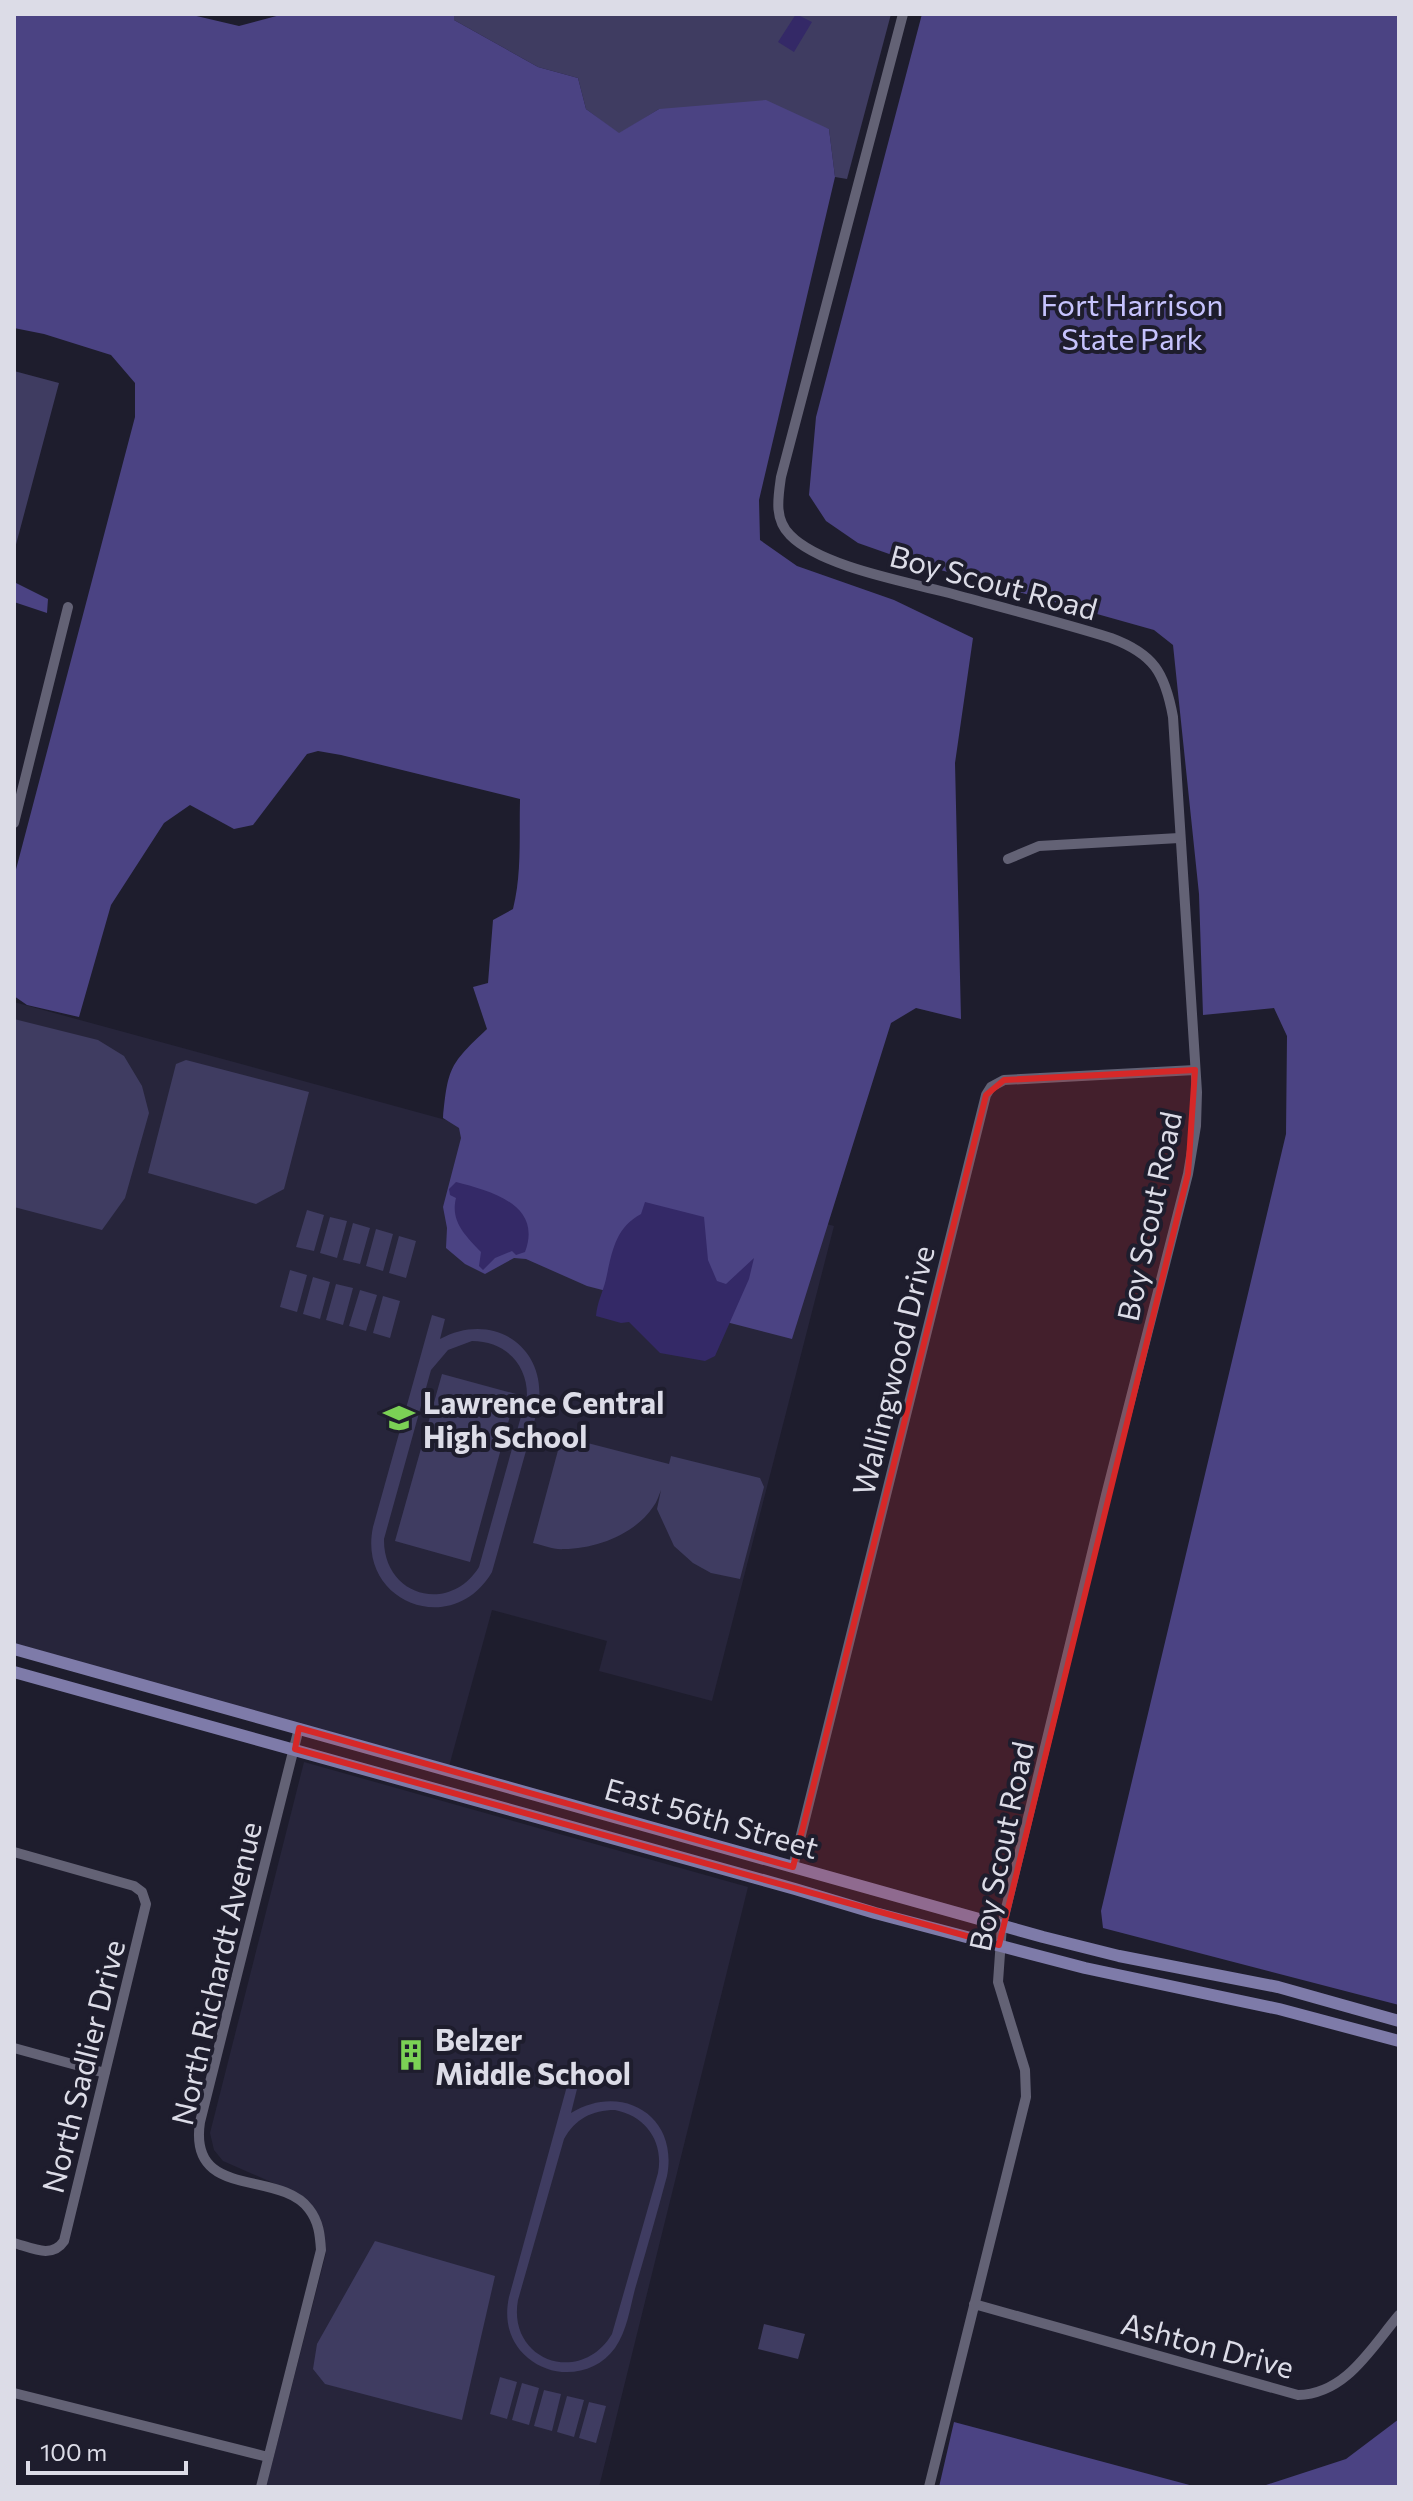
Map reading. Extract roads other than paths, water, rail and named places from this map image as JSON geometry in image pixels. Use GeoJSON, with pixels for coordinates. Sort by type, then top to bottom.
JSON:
{"type":"FeatureCollection","features":[{"type":"Feature","properties":{"kind":"main road","name":"East 56th Street"},"geometry":{"type":"LineString","coordinates":[[14,1649],[1002,1925],[1119,1956],[1278,1987],[1399,2021]]}},
{"type":"Feature","properties":{"kind":"main road","name":"East 56th Street"},"geometry":{"type":"LineString","coordinates":[[14,1672],[875,1913],[1119,1976],[1279,2009],[1399,2041]]}},
{"type":"Feature","properties":{"kind":"street","name":"Boy Scout Road"},"geometry":{"type":"LineString","coordinates":[[903,14],[781,477],[779,518],[790,535],[801,544],[836,561],[1111,638],[1145,656],[1162,676],[1173,717],[1197,1112],[1188,1174],[1002,1925],[999,1945],[1000,1995],[1025,2070],[1027,2090],[929,2487]]}},
{"type":"Feature","properties":{"kind":"street"},"geometry":{"type":"LineString","coordinates":[[14,823],[68,607]]}},
{"type":"Feature","properties":{"kind":"street"},"geometry":{"type":"LineString","coordinates":[[1008,859],[1039,846],[1179,838]]}},
{"type":"Feature","properties":{"kind":"street","name":"Wallingwood Drive"},"geometry":{"type":"LineString","coordinates":[[793,1867],[986,1095],[991,1087],[1004,1080],[1195,1070]]}},
{"type":"Feature","properties":{"kind":"street","name":"North Richardt Avenue"},"geometry":{"type":"LineString","coordinates":[[261,2487],[321,2250],[319,2230],[308,2207],[292,2195],[226,2177],[214,2169],[202,2153],[198,2139],[299,1728]]}},
{"type":"Feature","properties":{"kind":"street"},"geometry":{"type":"LineString","coordinates":[[628,1842],[634,1822]]}},
{"type":"Feature","properties":{"kind":"street","name":"North Sadlier Drive"},"geometry":{"type":"LineString","coordinates":[[14,1852],[131,1885],[142,1892],[146,1905],[65,2239],[57,2249],[45,2252],[14,2243]]}},
{"type":"Feature","properties":{"kind":"street"},"geometry":{"type":"LineString","coordinates":[[14,2048],[105,2073]]}},
{"type":"Feature","properties":{"kind":"street","name":"Ashton Drive"},"geometry":{"type":"LineString","coordinates":[[974,2304],[1298,2395],[1319,2393],[1342,2381],[1399,2315]]}},
{"type":"Feature","properties":{"kind":"street"},"geometry":{"type":"LineString","coordinates":[[14,2393],[268,2457]]}},
{"type":"Feature","properties":{"kind":"place","name":"Lawrence Central High School"},"geometry":{"type":"Point","coordinates":[399,1418]}},
{"type":"Feature","properties":{"kind":"place","name":"Belzer Middle School"},"geometry":{"type":"Point","coordinates":[411,2055]}},
{"type":"Feature","properties":{"kind":"park label","name":"Fort Harrison State Park"},"geometry":{"type":"Point","coordinates":[1132,320]}}]}
